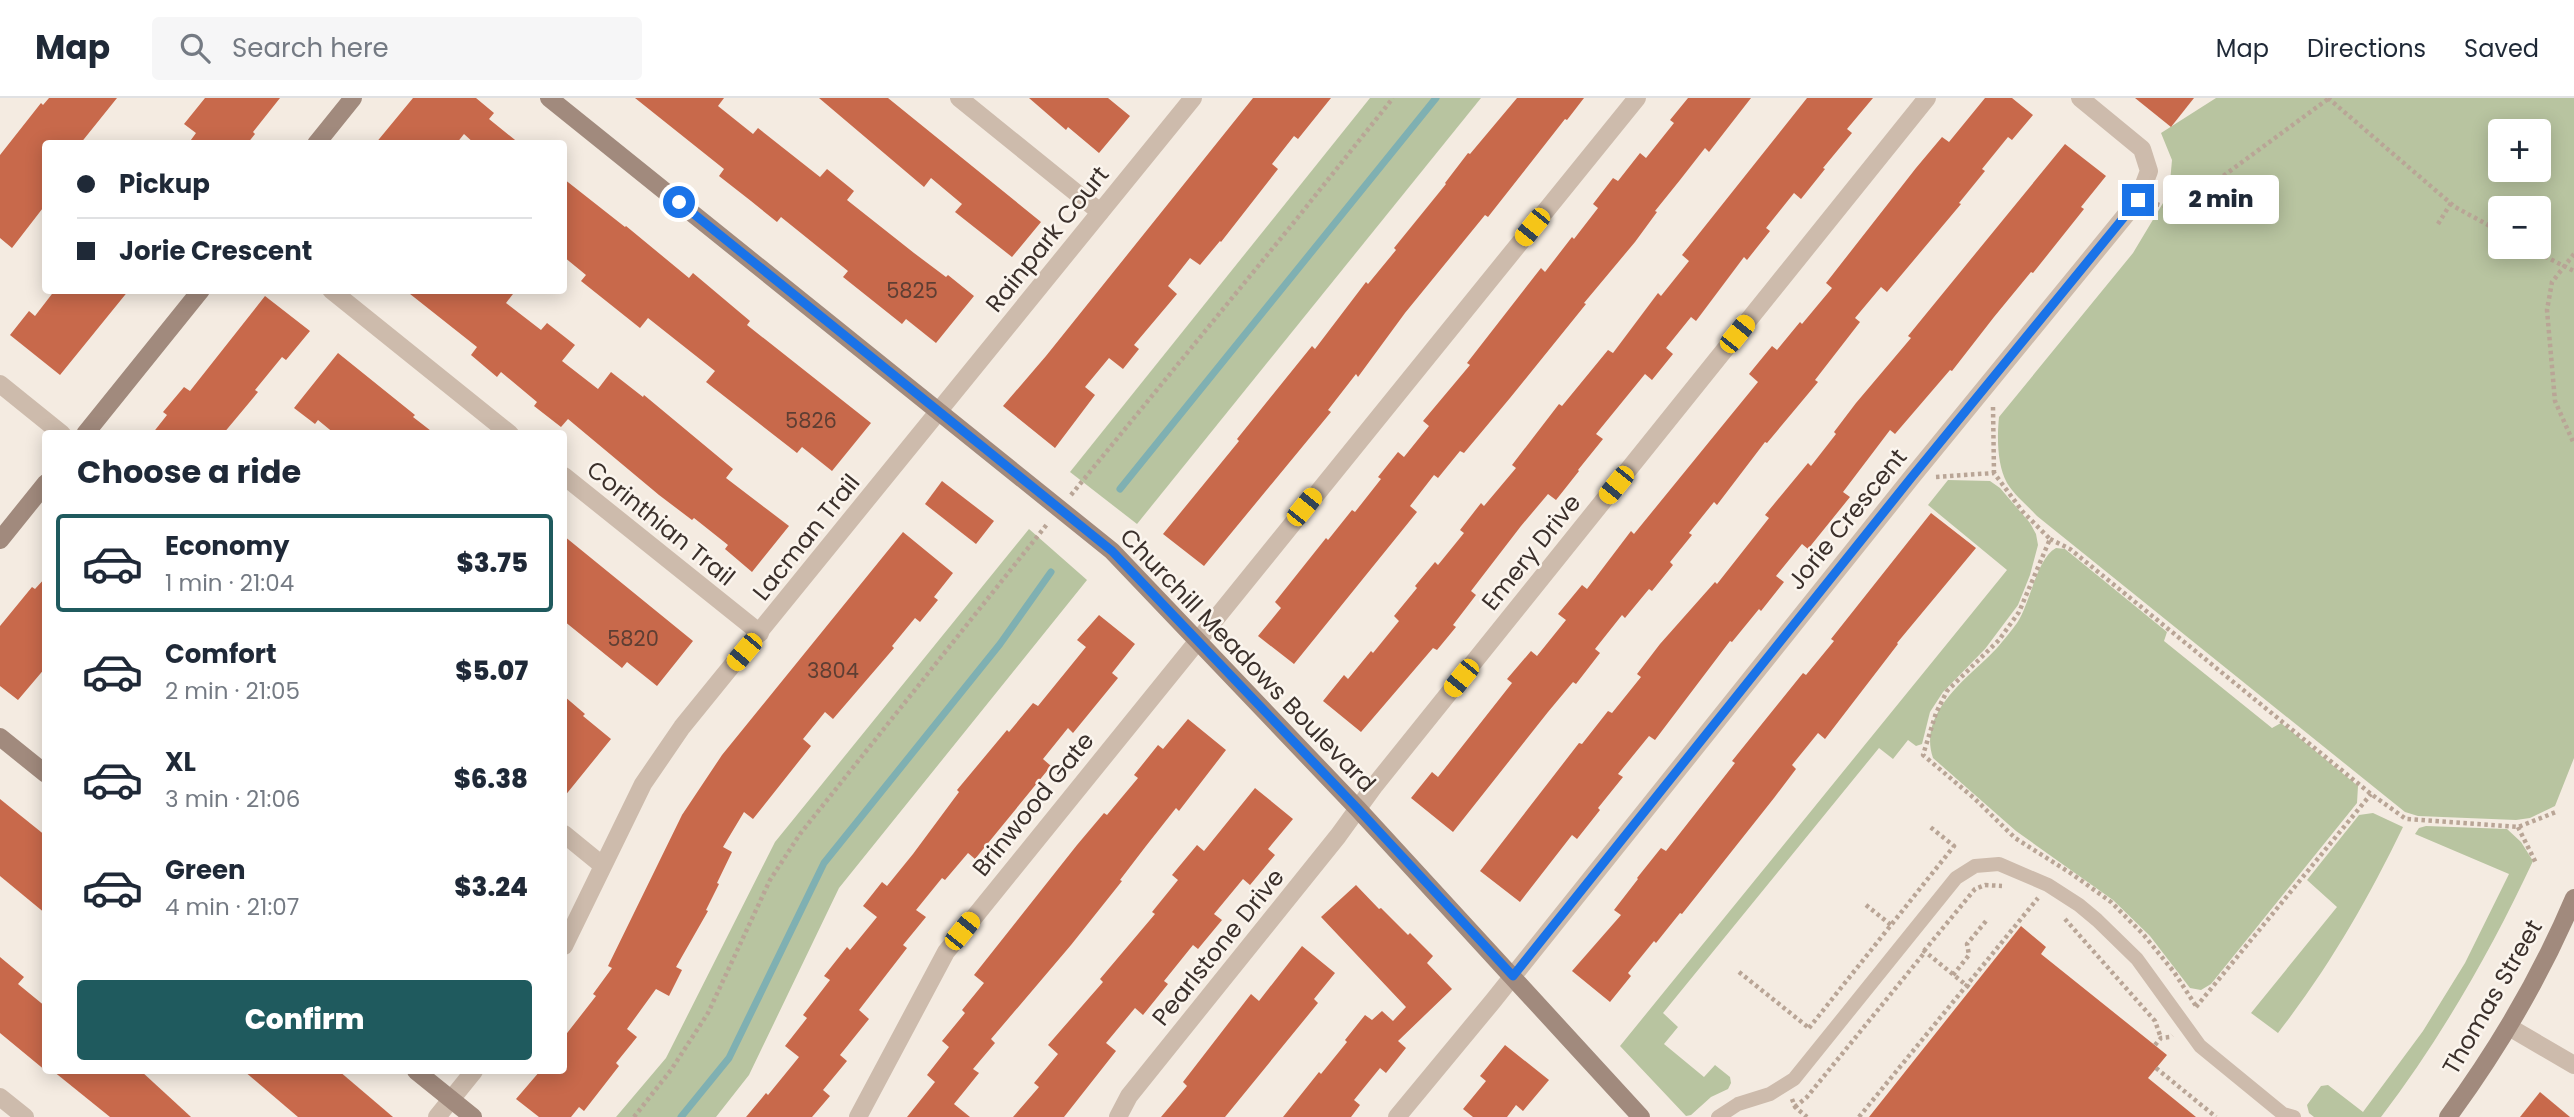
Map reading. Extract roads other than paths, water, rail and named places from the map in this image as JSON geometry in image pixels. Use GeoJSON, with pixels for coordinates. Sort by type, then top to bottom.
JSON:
{"type":"FeatureCollection","features":[{"type":"Feature","properties":{"kind":"street"},"geometry":{"type":"LineString","coordinates":[[319,140],[353,98]]}},
{"type":"Feature","properties":{"kind":"street","name":"Churchill Meadows Boulevard"},"geometry":{"type":"LineString","coordinates":[[549,98],[1112,551],[1358,809],[1641,1117]]}},
{"type":"Feature","properties":{"kind":"street"},"geometry":{"type":"LineString","coordinates":[[959,98],[1100,212]]}},
{"type":"Feature","properties":{"kind":"street","name":"Rainpark Court"},"geometry":{"type":"LineString","coordinates":[[939,411],[1193,98]]}},
{"type":"Feature","properties":{"kind":"street"},"geometry":{"type":"LineString","coordinates":[[1197,640],[1637,98]]}},
{"type":"Feature","properties":{"kind":"street","name":"Emery Drive"},"geometry":{"type":"LineString","coordinates":[[1358,809],[1383,774],[1927,98]]}},
{"type":"Feature","properties":{"kind":"street","name":"Jorie Crescent"},"geometry":{"type":"LineString","coordinates":[[1397,1117],[2138,200],[2149,171],[2142,149],[2080,98]]}},
{"type":"Feature","properties":{"kind":"street"},"geometry":{"type":"LineString","coordinates":[[88,430],[198,294]]}},
{"type":"Feature","properties":{"kind":"street"},"geometry":{"type":"LineString","coordinates":[[336,294],[505,430]]}},
{"type":"Feature","properties":{"kind":"street"},"geometry":{"type":"LineString","coordinates":[[0,384],[57,430]]}},
{"type":"Feature","properties":{"kind":"street","name":"Lacman Trail"},"geometry":{"type":"LineString","coordinates":[[567,940],[602,865],[658,760],[939,411]]}},
{"type":"Feature","properties":{"kind":"street","name":"Corinthian Trail"},"geometry":{"type":"LineString","coordinates":[[567,479],[760,633]]}},
{"type":"Feature","properties":{"kind":"street"},"geometry":{"type":"LineString","coordinates":[[0,540],[42,488]]}},
{"type":"Feature","properties":{"kind":"street","name":"Brinwood Gate"},"geometry":{"type":"LineString","coordinates":[[858,1117],[946,952],[1197,640]]}},
{"type":"Feature","properties":{"kind":"street"},"geometry":{"type":"LineString","coordinates":[[0,737],[42,771]]}},
{"type":"Feature","properties":{"kind":"street","name":"Pearlstone Drive"},"geometry":{"type":"LineString","coordinates":[[1118,1117],[1129,1096],[1358,809]]}},
{"type":"Feature","properties":{"kind":"street"},"geometry":{"type":"LineString","coordinates":[[567,836],[602,865]]}},
{"type":"Feature","properties":{"kind":"street","name":"Thomas Street"},"geometry":{"type":"LineString","coordinates":[[2448,1117],[2509,1027],[2538,975],[2574,898]]}},
{"type":"Feature","properties":{"kind":"street"},"geometry":{"type":"LineString","coordinates":[[2509,1027],[2574,1065]]}},
{"type":"Feature","properties":{"kind":"street"},"geometry":{"type":"LineString","coordinates":[[420,1074],[472,1117]]}},
{"type":"Feature","properties":{"kind":"street"},"geometry":{"type":"LineString","coordinates":[[437,1117],[472,1074]]}},
{"type":"Feature","properties":{"kind":"street"},"geometry":{"type":"LineString","coordinates":[[0,1097],[25,1117]]}},
{"type":"Feature","properties":{"kind":"lane"},"geometry":{"type":"LineString","coordinates":[[1717,1117],[1738,1104],[1770,1094],[1794,1079],[1956,878],[1985,864],[1999,864],[2048,885],[2079,905],[2116,937],[2144,967],[2200,1046],[2287,1116]]}},
{"type":"Feature","properties":{"kind":"waterway"},"geometry":{"type":"LineString","coordinates":[[1120,489],[1436,98]]}},
{"type":"Feature","properties":{"kind":"waterway"},"geometry":{"type":"LineString","coordinates":[[681,1117],[729,1058],[824,863],[1000,644],[1051,572]]}}]}
